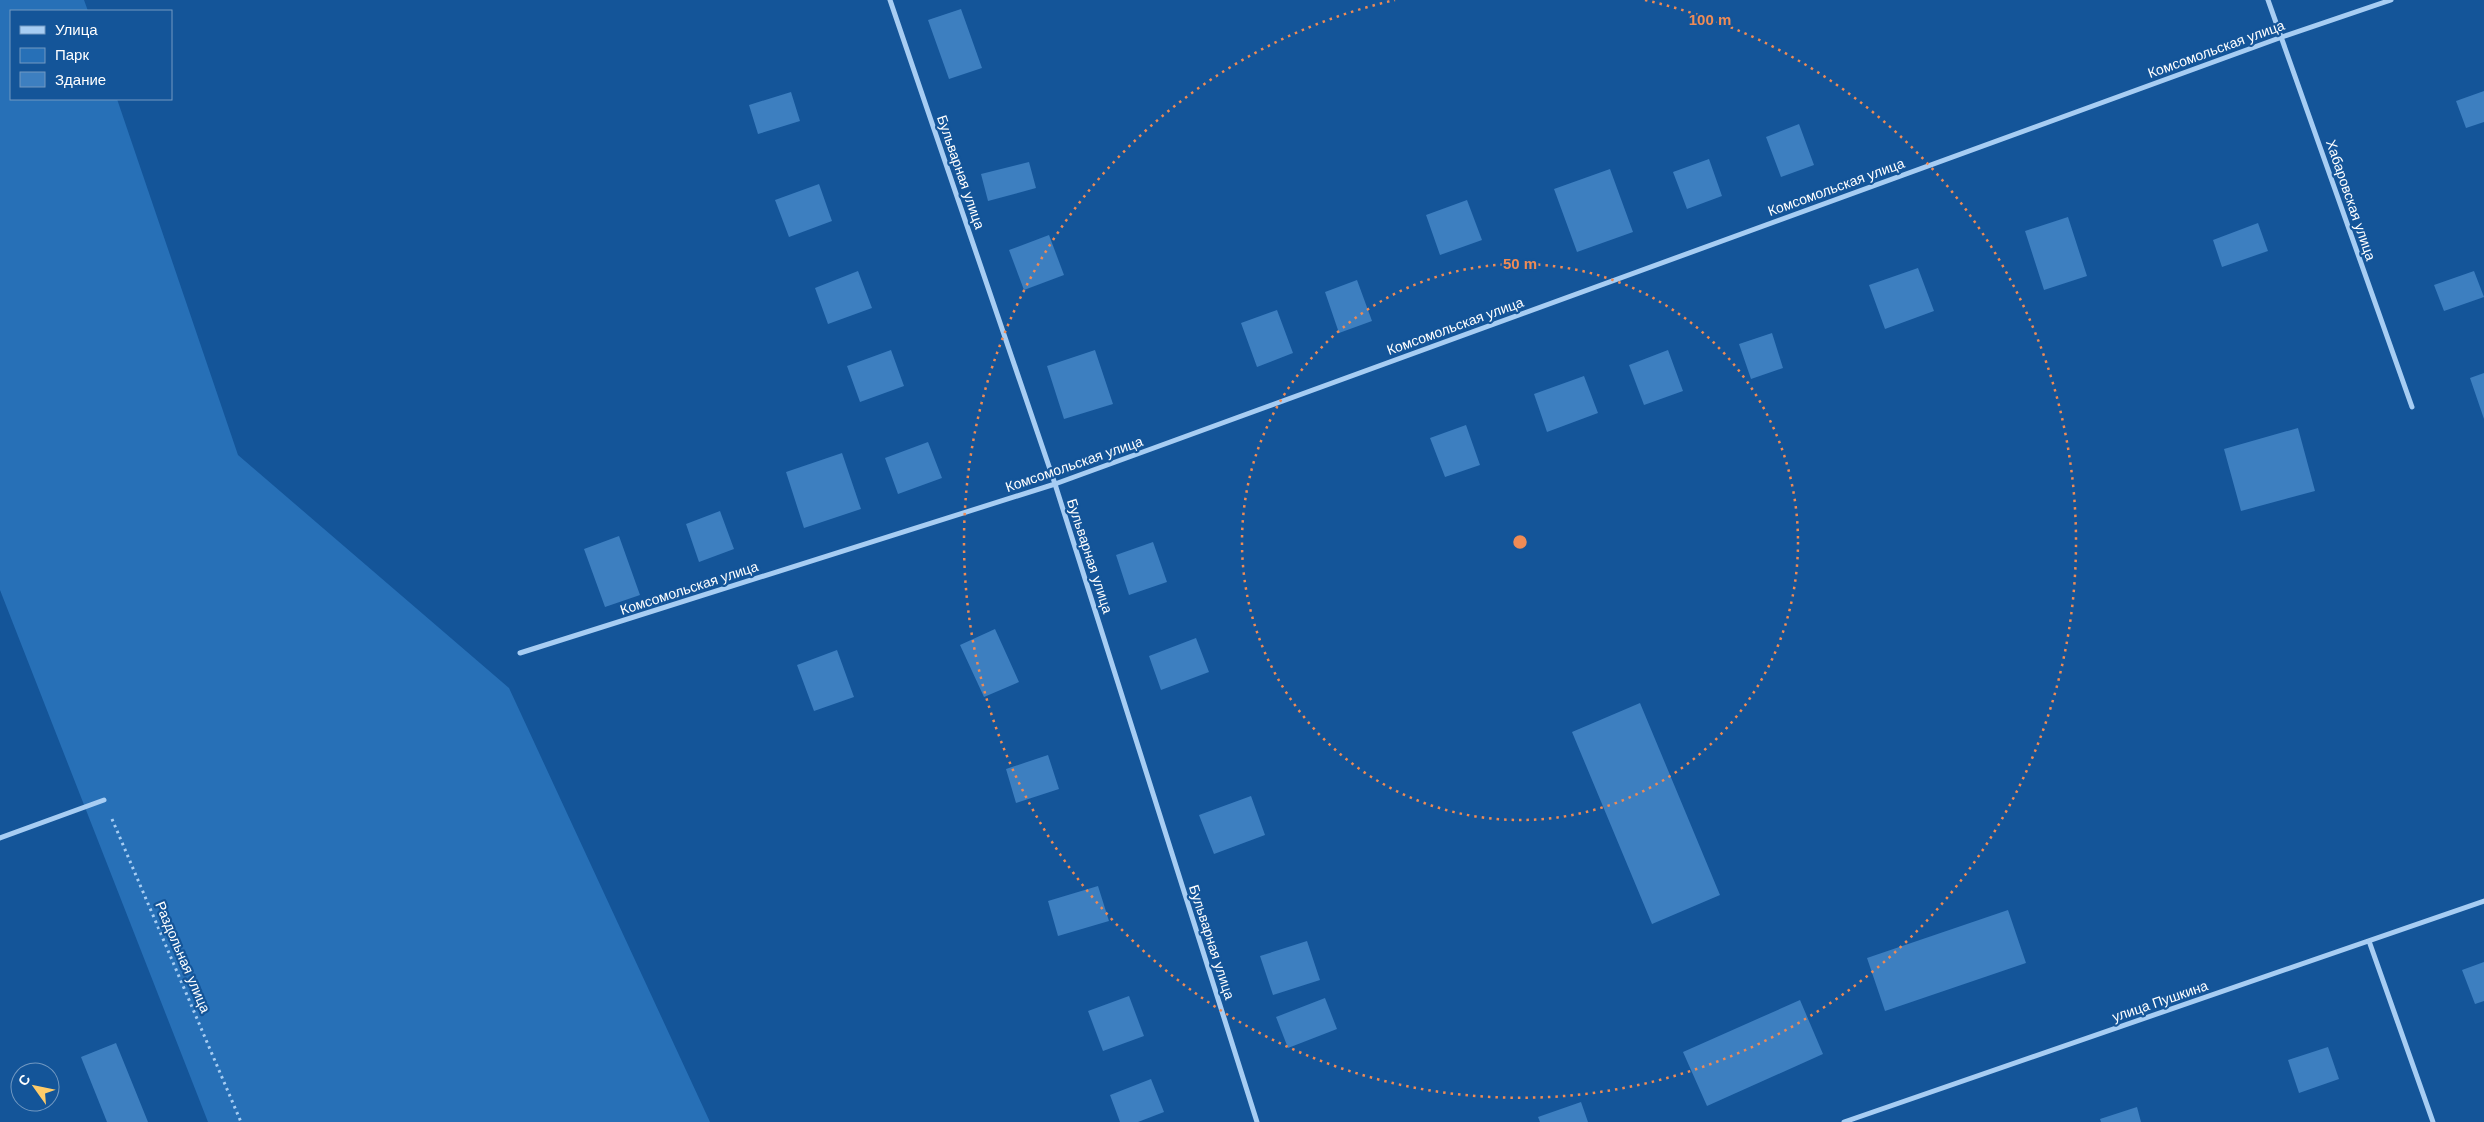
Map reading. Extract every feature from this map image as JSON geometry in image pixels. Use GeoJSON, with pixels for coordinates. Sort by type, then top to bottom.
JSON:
{"type":"FeatureCollection","features":[{"type":"Feature","properties":{"kind":"street","name":"Бульварная улица"},"geometry":{"type":"LineString","coordinates":[[890,0],[1055,484],[1257,1122]]}},
{"type":"Feature","properties":{"kind":"street","name":"Хабаровская улица"},"geometry":{"type":"LineString","coordinates":[[2268,0],[2412,407]]}},
{"type":"Feature","properties":{"kind":"street","name":"Комсомольская улица"},"geometry":{"type":"LineString","coordinates":[[520,653],[1055,484],[2282,37],[2391,0]]}},
{"type":"Feature","properties":{"kind":"street"},"geometry":{"type":"LineString","coordinates":[[0,838],[104,800]]}},
{"type":"Feature","properties":{"kind":"street","name":"улица Пушкина"},"geometry":{"type":"LineString","coordinates":[[1844,1122],[2484,901]]}},
{"type":"Feature","properties":{"kind":"street"},"geometry":{"type":"LineString","coordinates":[[2369,941],[2433,1122]]}},
{"type":"Feature","properties":{"kind":"path","name":"Раздольная улица"},"geometry":{"type":"LineString","coordinates":[[104,800],[241,1122]]}},
{"type":"Feature","properties":{"kind":"green space"},"geometry":{"type":"Polygon","coordinates":[[[0,0],[84,0],[88,10],[10,10],[10,100],[117,100],[238,455],[509,688],[710,1122],[208,1122],[0,590],[0,0]]]}},
{"type":"Feature","properties":{"kind":"building"},"geometry":{"type":"Polygon","coordinates":[[[961,9],[982,68],[949,79],[928,20],[961,9]]]}},
{"type":"Feature","properties":{"kind":"building"},"geometry":{"type":"Polygon","coordinates":[[[2484,91],[2484,122],[2466,128],[2456,101],[2484,91]]]}},
{"type":"Feature","properties":{"kind":"building"},"geometry":{"type":"Polygon","coordinates":[[[791,92],[800,121],[758,134],[749,105],[791,92]]]}},
{"type":"Feature","properties":{"kind":"building"},"geometry":{"type":"Polygon","coordinates":[[[1799,124],[1814,165],[1781,177],[1766,137],[1799,124]]]}},
{"type":"Feature","properties":{"kind":"building"},"geometry":{"type":"Polygon","coordinates":[[[1709,159],[1722,196],[1687,209],[1673,172],[1709,159]]]}},
{"type":"Feature","properties":{"kind":"building"},"geometry":{"type":"Polygon","coordinates":[[[1029,162],[1036,188],[988,201],[981,174],[1029,162]]]}},
{"type":"Feature","properties":{"kind":"building"},"geometry":{"type":"Polygon","coordinates":[[[1610,169],[1633,232],[1577,252],[1554,189],[1610,169]]]}},
{"type":"Feature","properties":{"kind":"building"},"geometry":{"type":"Polygon","coordinates":[[[819,184],[832,221],[789,237],[775,200],[819,184]]]}},
{"type":"Feature","properties":{"kind":"building"},"geometry":{"type":"Polygon","coordinates":[[[1467,200],[1482,240],[1440,255],[1426,215],[1467,200]]]}},
{"type":"Feature","properties":{"kind":"building"},"geometry":{"type":"Polygon","coordinates":[[[2068,217],[2087,276],[2044,290],[2025,231],[2068,217]]]}},
{"type":"Feature","properties":{"kind":"building"},"geometry":{"type":"Polygon","coordinates":[[[2258,223],[2268,251],[2222,267],[2213,240],[2258,223]]]}},
{"type":"Feature","properties":{"kind":"building"},"geometry":{"type":"Polygon","coordinates":[[[1049,235],[1064,275],[1024,290],[1009,250],[1049,235]]]}},
{"type":"Feature","properties":{"kind":"building"},"geometry":{"type":"Polygon","coordinates":[[[1918,268],[1934,311],[1885,329],[1869,285],[1918,268]]]}},
{"type":"Feature","properties":{"kind":"building"},"geometry":{"type":"Polygon","coordinates":[[[858,271],[872,308],[828,324],[815,288],[858,271]]]}},
{"type":"Feature","properties":{"kind":"building"},"geometry":{"type":"Polygon","coordinates":[[[2474,271],[2484,297],[2444,311],[2434,285],[2474,271]]]}},
{"type":"Feature","properties":{"kind":"building"},"geometry":{"type":"Polygon","coordinates":[[[1357,280],[1372,321],[1339,333],[1325,292],[1357,280]]]}},
{"type":"Feature","properties":{"kind":"building"},"geometry":{"type":"Polygon","coordinates":[[[1277,310],[1293,353],[1257,367],[1241,323],[1277,310]]]}},
{"type":"Feature","properties":{"kind":"building"},"geometry":{"type":"Polygon","coordinates":[[[1772,333],[1783,368],[1751,379],[1739,344],[1772,333]]]}},
{"type":"Feature","properties":{"kind":"building"},"geometry":{"type":"Polygon","coordinates":[[[891,350],[904,386],[860,402],[847,366],[891,350]]]}},
{"type":"Feature","properties":{"kind":"building"},"geometry":{"type":"Polygon","coordinates":[[[1095,350],[1113,404],[1064,419],[1047,366],[1095,350]]]}},
{"type":"Feature","properties":{"kind":"building"},"geometry":{"type":"Polygon","coordinates":[[[1668,350],[1683,391],[1644,405],[1629,365],[1668,350]]]}},
{"type":"Feature","properties":{"kind":"building"},"geometry":{"type":"Polygon","coordinates":[[[2484,373],[2484,419],[2470,378],[2484,373]]]}},
{"type":"Feature","properties":{"kind":"building"},"geometry":{"type":"Polygon","coordinates":[[[1584,376],[1598,413],[1547,432],[1534,394],[1584,376]]]}},
{"type":"Feature","properties":{"kind":"building"},"geometry":{"type":"Polygon","coordinates":[[[1466,425],[1480,465],[1445,477],[1430,438],[1466,425]]]}},
{"type":"Feature","properties":{"kind":"building"},"geometry":{"type":"Polygon","coordinates":[[[2298,428],[2315,491],[2241,511],[2224,449],[2298,428]]]}},
{"type":"Feature","properties":{"kind":"building"},"geometry":{"type":"Polygon","coordinates":[[[928,442],[942,478],[898,494],[885,458],[928,442]]]}},
{"type":"Feature","properties":{"kind":"building"},"geometry":{"type":"Polygon","coordinates":[[[842,453],[861,509],[804,528],[786,472],[842,453]]]}},
{"type":"Feature","properties":{"kind":"building"},"geometry":{"type":"Polygon","coordinates":[[[720,511],[734,549],[699,562],[686,524],[720,511]]]}},
{"type":"Feature","properties":{"kind":"building"},"geometry":{"type":"Polygon","coordinates":[[[619,536],[640,595],[605,607],[584,549],[619,536]]]}},
{"type":"Feature","properties":{"kind":"building"},"geometry":{"type":"Polygon","coordinates":[[[1153,542],[1167,582],[1129,595],[1116,555],[1153,542]]]}},
{"type":"Feature","properties":{"kind":"building"},"geometry":{"type":"Polygon","coordinates":[[[995,629],[1019,682],[984,697],[960,645],[995,629]]]}},
{"type":"Feature","properties":{"kind":"building"},"geometry":{"type":"Polygon","coordinates":[[[1196,638],[1209,672],[1161,690],[1149,656],[1196,638]]]}},
{"type":"Feature","properties":{"kind":"building"},"geometry":{"type":"Polygon","coordinates":[[[837,650],[854,697],[814,711],[797,665],[837,650]]]}},
{"type":"Feature","properties":{"kind":"building"},"geometry":{"type":"Polygon","coordinates":[[[1640,703],[1720,895],[1652,924],[1572,732],[1640,703]]]}},
{"type":"Feature","properties":{"kind":"building"},"geometry":{"type":"Polygon","coordinates":[[[1048,755],[1059,789],[1016,803],[1006,769],[1048,755]]]}},
{"type":"Feature","properties":{"kind":"building"},"geometry":{"type":"Polygon","coordinates":[[[1251,796],[1265,835],[1214,854],[1199,815],[1251,796]]]}},
{"type":"Feature","properties":{"kind":"building"},"geometry":{"type":"Polygon","coordinates":[[[1098,886],[1109,921],[1058,936],[1048,901],[1098,886]]]}},
{"type":"Feature","properties":{"kind":"building"},"geometry":{"type":"Polygon","coordinates":[[[2008,910],[2026,963],[1885,1011],[1867,958],[2008,910]]]}},
{"type":"Feature","properties":{"kind":"building"},"geometry":{"type":"Polygon","coordinates":[[[1307,941],[1320,980],[1273,995],[1260,956],[1307,941]]]}},
{"type":"Feature","properties":{"kind":"building"},"geometry":{"type":"Polygon","coordinates":[[[2484,962],[2484,1001],[2475,1004],[2462,970],[2484,962]]]}},
{"type":"Feature","properties":{"kind":"building"},"geometry":{"type":"Polygon","coordinates":[[[1129,996],[1144,1036],[1103,1051],[1088,1011],[1129,996]]]}},
{"type":"Feature","properties":{"kind":"building"},"geometry":{"type":"Polygon","coordinates":[[[1325,998],[1337,1029],[1288,1048],[1276,1017],[1325,998]]]}},
{"type":"Feature","properties":{"kind":"building"},"geometry":{"type":"Polygon","coordinates":[[[1800,1000],[1823,1054],[1707,1106],[1683,1052],[1800,1000]]]}},
{"type":"Feature","properties":{"kind":"building"},"geometry":{"type":"Polygon","coordinates":[[[116,1043],[148,1122],[107,1122],[81,1057],[116,1043]]]}},
{"type":"Feature","properties":{"kind":"building"},"geometry":{"type":"Polygon","coordinates":[[[2328,1047],[2339,1079],[2299,1093],[2288,1060],[2328,1047]]]}},
{"type":"Feature","properties":{"kind":"building"},"geometry":{"type":"Polygon","coordinates":[[[1151,1079],[1164,1112],[1138,1122],[1120,1122],[1110,1095],[1151,1079]]]}},
{"type":"Feature","properties":{"kind":"building"},"geometry":{"type":"Polygon","coordinates":[[[1581,1102],[1588,1122],[1540,1122],[1538,1117],[1581,1102]]]}},
{"type":"Feature","properties":{"kind":"building"},"geometry":{"type":"Polygon","coordinates":[[[2137,1107],[2141,1122],[2101,1122],[2100,1119],[2137,1107]]]}}]}
